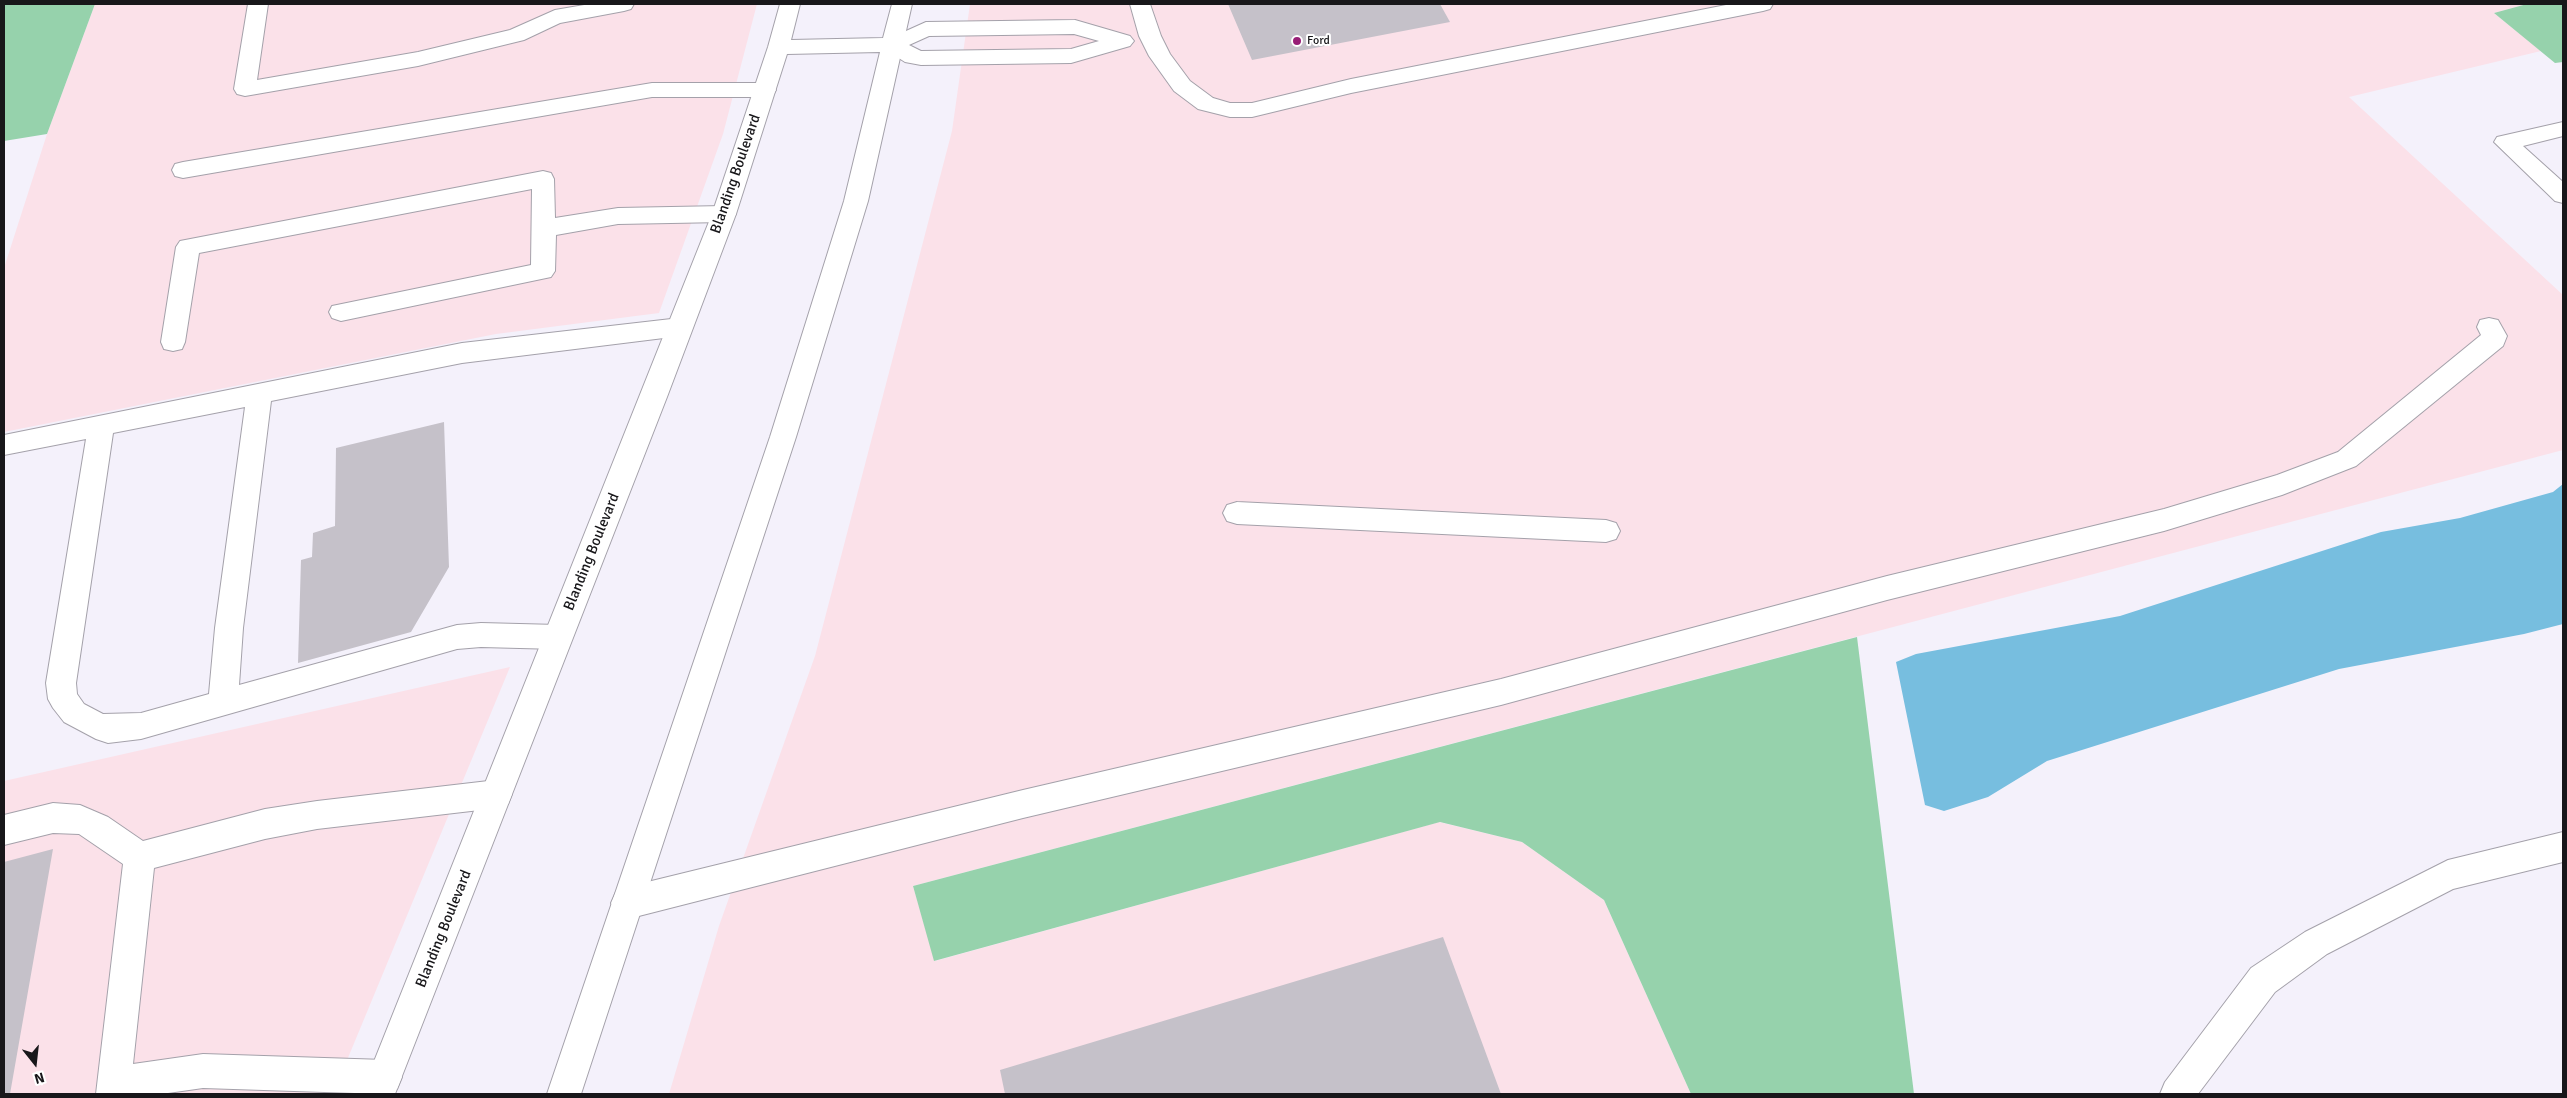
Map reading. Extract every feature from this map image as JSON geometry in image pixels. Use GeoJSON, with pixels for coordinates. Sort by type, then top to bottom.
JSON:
{"type":"FeatureCollection","features":[{"type":"Feature","properties":{"kind":"main road"},"geometry":{"type":"LineString","coordinates":[[258,4],[245,89],[418,59],[517,36],[555,10],[624,4]]}},
{"type":"Feature","properties":{"kind":"main road","name":"Blanding Boulevard"},"geometry":{"type":"LineString","coordinates":[[382,1086],[724,214],[779,47],[790,4]]}},
{"type":"Feature","properties":{"kind":"main road"},"geometry":{"type":"LineString","coordinates":[[564,1094],[784,437],[856,201],[902,4]]}},
{"type":"Feature","properties":{"kind":"main road"},"geometry":{"type":"LineString","coordinates":[[1140,4],[1150,36],[1160,56],[1182,86],[1206,104],[1230,110],[1252,110],[1360,84],[1763,4]]}},
{"type":"Feature","properties":{"kind":"main road"},"geometry":{"type":"LineString","coordinates":[[779,47],[893,45],[918,32],[935,28],[1075,27],[1123,41]]}},
{"type":"Feature","properties":{"kind":"main road"},"geometry":{"type":"LineString","coordinates":[[893,45],[913,57],[921,58],[1071,56],[1123,41],[1150,36]]}},
{"type":"Feature","properties":{"kind":"main road"},"geometry":{"type":"LineString","coordinates":[[183,170],[652,90],[764,90]]}},
{"type":"Feature","properties":{"kind":"main road"},"geometry":{"type":"LineString","coordinates":[[2563,130],[2505,142],[2563,195]]}},
{"type":"Feature","properties":{"kind":"main road"},"geometry":{"type":"LineString","coordinates":[[174,342],[188,246],[543,179],[543,271],[341,312]]}},
{"type":"Feature","properties":{"kind":"main road"},"geometry":{"type":"LineString","coordinates":[[544,228],[618,216],[724,214]]}},
{"type":"Feature","properties":{"kind":"main road"},"geometry":{"type":"LineString","coordinates":[[628,903],[1014,806],[1501,692],[1887,588],[2164,520],[2282,484],[2347,459],[2494,339],[2496,336],[2489,326]]}},
{"type":"Feature","properties":{"kind":"main road"},"geometry":{"type":"LineString","coordinates":[[4,445],[462,353],[680,327]]}},
{"type":"Feature","properties":{"kind":"main road"},"geometry":{"type":"LineString","coordinates":[[224,703],[229,628],[259,394]]}},
{"type":"Feature","properties":{"kind":"main road"},"geometry":{"type":"LineString","coordinates":[[101,426],[60,683],[63,699],[74,713],[86,721],[108,729],[141,726],[457,637],[481,635],[558,637]]}},
{"type":"Feature","properties":{"kind":"main road"},"geometry":{"type":"LineString","coordinates":[[1237,513],[1606,531]]}},
{"type":"Feature","properties":{"kind":"main road"},"geometry":{"type":"LineString","coordinates":[[139,857],[264,824],[308,816],[497,794]]}},
{"type":"Feature","properties":{"kind":"main road"},"geometry":{"type":"LineString","coordinates":[[4,830],[53,818],[80,820],[97,827],[139,857]]}},
{"type":"Feature","properties":{"kind":"main road"},"geometry":{"type":"LineString","coordinates":[[2177,1094],[2263,980],[2316,943],[2448,875],[2563,847]]}},
{"type":"Feature","properties":{"kind":"main road"},"geometry":{"type":"LineString","coordinates":[[139,857],[114,1089],[203,1071],[382,1086]]}},
{"type":"Feature","properties":{"kind":"shaded area"},"geometry":{"type":"Polygon","coordinates":[[[95,4],[757,4],[723,134],[659,313],[496,334],[4,432],[4,268],[47,134],[95,4]]]}},
{"type":"Feature","properties":{"kind":"shaded area"},"geometry":{"type":"Polygon","coordinates":[[[970,4],[2527,4],[2494,13],[2541,51],[2349,97],[2563,295],[2563,450],[913,886],[935,961],[1439,822],[1522,842],[1604,900],[1691,1094],[669,1094],[719,926],[815,656],[952,131],[970,4]]]}},
{"type":"Feature","properties":{"kind":"shaded area"},"geometry":{"type":"Polygon","coordinates":[[[510,667],[333,1094],[4,1094],[4,781],[510,667]]]}},
{"type":"Feature","properties":{"kind":"green space"},"geometry":{"type":"Polygon","coordinates":[[[4,4],[95,4],[47,134],[4,141],[4,4]]]}},
{"type":"Feature","properties":{"kind":"green space"},"geometry":{"type":"Polygon","coordinates":[[[2527,4],[2563,4],[2563,62],[2555,63],[2494,13],[2527,4]]]}},
{"type":"Feature","properties":{"kind":"green space"},"geometry":{"type":"Polygon","coordinates":[[[1857,637],[1914,1094],[1691,1094],[1604,900],[1522,842],[1440,822],[934,961],[913,886],[1857,637]]]}},
{"type":"Feature","properties":{"kind":"water"},"geometry":{"type":"Polygon","coordinates":[[[2563,484],[2563,624],[2524,634],[2339,669],[2047,761],[1988,797],[1944,811],[1925,805],[1896,662],[1916,654],[2120,616],[2381,532],[2460,518],[2553,492],[2563,484]]]}},
{"type":"Feature","properties":{"kind":"building","name":"Ford"},"geometry":{"type":"Polygon","coordinates":[[[1228,4],[1440,4],[1450,22],[1252,60],[1228,4]]]}},
{"type":"Feature","properties":{"kind":"building"},"geometry":{"type":"Polygon","coordinates":[[[444,422],[449,567],[411,632],[298,663],[301,560],[312,557],[313,533],[335,526],[336,448],[444,422]]]}},
{"type":"Feature","properties":{"kind":"building"},"geometry":{"type":"Polygon","coordinates":[[[53,849],[10,1094],[4,1094],[4,862],[53,849]]]}},
{"type":"Feature","properties":{"kind":"building"},"geometry":{"type":"Polygon","coordinates":[[[1443,937],[1501,1094],[1005,1094],[1000,1070],[1443,937]]]}},
{"type":"Feature","properties":{"kind":"place","name":"Ford"},"geometry":{"type":"Point","coordinates":[1297,41]}}]}
